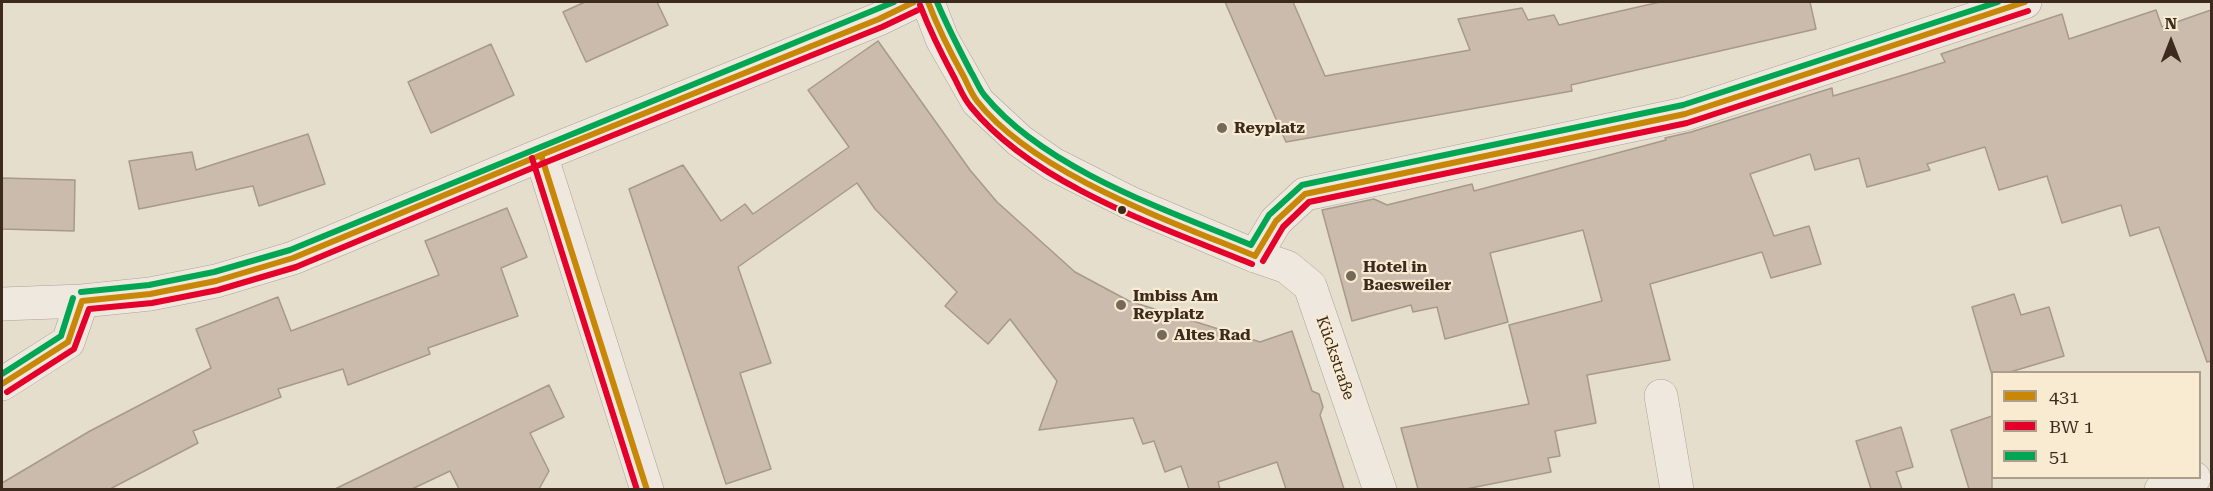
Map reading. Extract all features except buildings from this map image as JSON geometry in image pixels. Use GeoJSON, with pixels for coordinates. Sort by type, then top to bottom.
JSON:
{"type":"FeatureCollection","features":[{"type":"Feature","properties":{"kind":"street"},"geometry":{"type":"LineString","coordinates":[[2,304],[82,301],[150,294],[216,281],[293,258],[879,19],[914,2]]}},
{"type":"Feature","properties":{"kind":"street"},"geometry":{"type":"LineString","coordinates":[[928,2],[942,39],[978,102],[1020,141],[1053,164],[1130,203],[1255,256],[1276,221],[1305,194],[1685,114],[2025,2]]}},
{"type":"Feature","properties":{"kind":"street"},"geometry":{"type":"LineString","coordinates":[[541,155],[647,489]]}},
{"type":"Feature","properties":{"kind":"street","name":"Kückstraße"},"geometry":{"type":"LineString","coordinates":[[1255,256],[1287,267],[1310,286],[1380,489]]}},
{"type":"Feature","properties":{"kind":"street"},"geometry":{"type":"LineString","coordinates":[[2,384],[68,342],[82,301]]}},
{"type":"Feature","properties":{"kind":"street"},"geometry":{"type":"LineString","coordinates":[[1661,396],[1677,489]]}},
{"type":"Feature","properties":{"kind":"street"},"geometry":{"type":"LineString","coordinates":[[2162,489],[2189,479]]}},
{"type":"Feature","properties":{"kind":"transit line","name":"51"},"geometry":{"type":"LineString","coordinates":[[81,292],[149,285],[214,272],[290,250],[894,2]]}},
{"type":"Feature","properties":{"kind":"transit line","name":"431"},"geometry":{"type":"LineString","coordinates":[[2,384],[68,342],[82,301],[150,294],[216,281],[293,258],[879,19],[914,2]]}},
{"type":"Feature","properties":{"kind":"transit line","name":"431"},"geometry":{"type":"LineString","coordinates":[[928,2],[944,40],[975,98],[1002,127],[1033,151],[1106,193],[1255,256]]}},
{"type":"Feature","properties":{"kind":"transit line","name":"51"},"geometry":{"type":"LineString","coordinates":[[937,2],[983,93],[1010,122],[1040,145],[1109,185],[1251,245],[1269,215],[1302,185],[1683,105],[1998,2]]}},
{"type":"Feature","properties":{"kind":"transit line","name":"431"},"geometry":{"type":"LineString","coordinates":[[1255,256],[1276,221],[1305,194],[1685,114],[2025,2]]}},
{"type":"Feature","properties":{"kind":"transit line"},"geometry":{"type":"LineString","coordinates":[[920,5],[962,94],[997,135],[1029,159],[1101,201],[1252,264]]}},
{"type":"Feature","properties":{"kind":"transit line"},"geometry":{"type":"LineString","coordinates":[[7,392],[74,349],[89,309],[152,303],[218,290],[296,267],[544,163],[882,27],[918,10]]}},
{"type":"Feature","properties":{"kind":"transit line"},"geometry":{"type":"LineString","coordinates":[[1263,261],[1283,227],[1309,202],[1687,123],[2028,11]]}},
{"type":"Feature","properties":{"kind":"transit line","name":"431"},"geometry":{"type":"LineString","coordinates":[[541,155],[647,490]]}},
{"type":"Feature","properties":{"kind":"transit line"},"geometry":{"type":"LineString","coordinates":[[532,158],[637,490]]}},
{"type":"Feature","properties":{"kind":"transit line","name":"51"},"geometry":{"type":"LineString","coordinates":[[2,374],[61,336],[73,298]]}},
{"type":"Feature","properties":{"kind":"place","name":"Reyplatz"},"geometry":{"type":"Point","coordinates":[1222,128]}},
{"type":"Feature","properties":{"kind":"place","name":"Hotel in Baesweiler"},"geometry":{"type":"Point","coordinates":[1351,276]}},
{"type":"Feature","properties":{"kind":"place","name":"Imbiss Am Reyplatz"},"geometry":{"type":"Point","coordinates":[1121,305]}},
{"type":"Feature","properties":{"kind":"place","name":"Altes Rad"},"geometry":{"type":"Point","coordinates":[1162,335]}}]}
